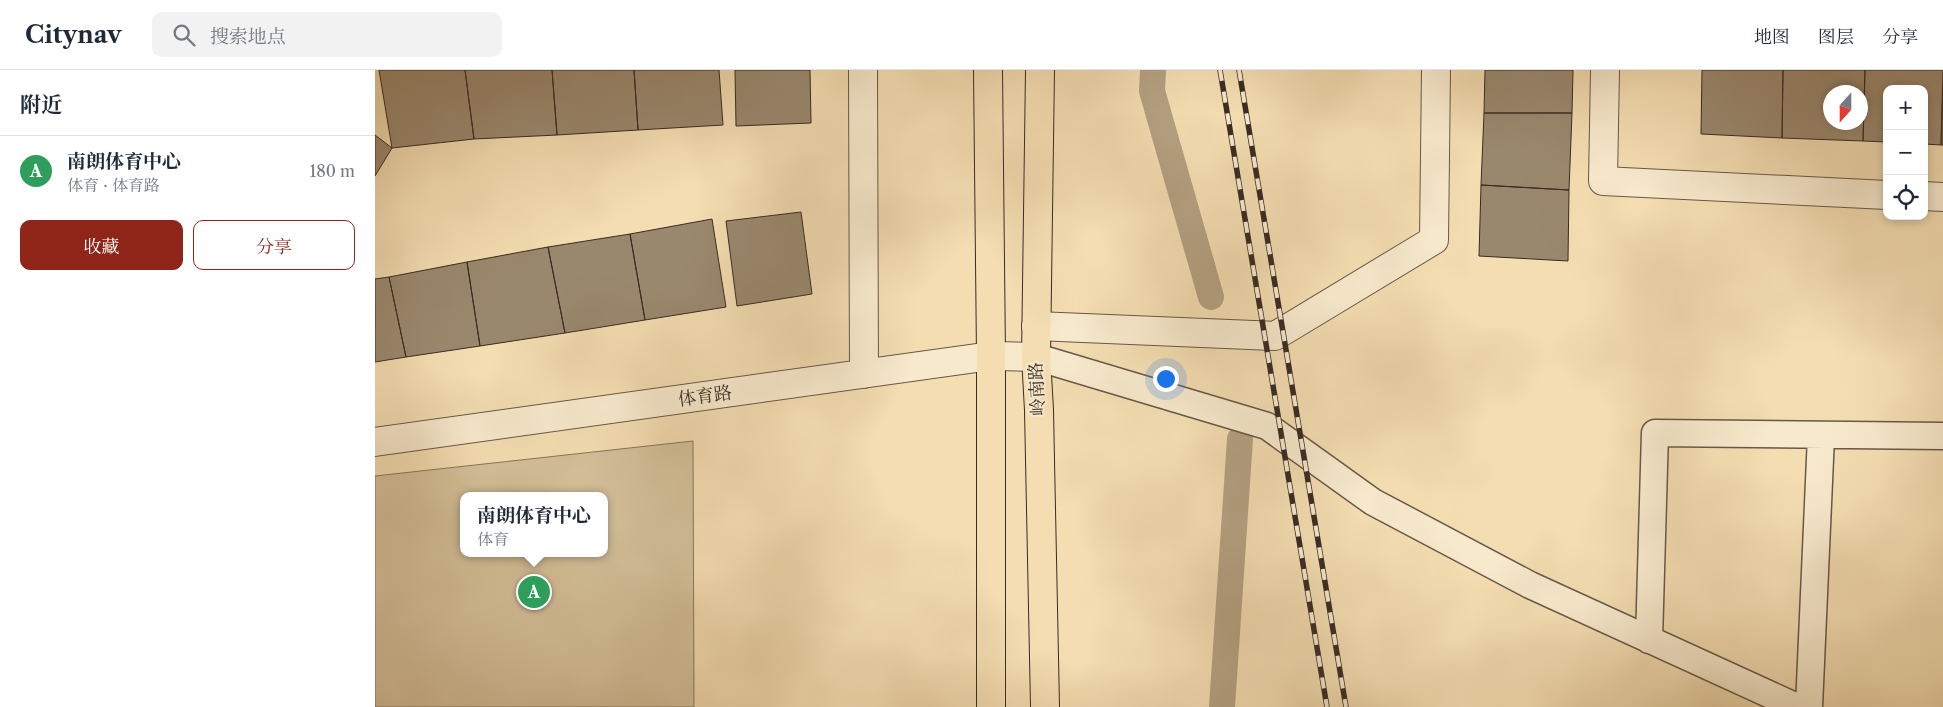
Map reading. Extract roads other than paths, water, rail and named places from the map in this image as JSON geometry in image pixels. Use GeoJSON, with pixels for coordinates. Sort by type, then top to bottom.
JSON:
{"type":"FeatureCollection","features":[{"type":"Feature","properties":{"kind":"main road"},"geometry":{"type":"LineString","coordinates":[[989,70],[991,707]]}},
{"type":"Feature","properties":{"kind":"main road","name":"岭南路"},"geometry":{"type":"LineString","coordinates":[[1040,70],[1036,356],[1039,410],[1045,707]]}},
{"type":"Feature","properties":{"kind":"street"},"geometry":{"type":"LineString","coordinates":[[863,70],[864,374]]}},
{"type":"Feature","properties":{"kind":"street"},"geometry":{"type":"LineString","coordinates":[[1036,326],[1275,336],[1434,240],[1437,70]]}},
{"type":"Feature","properties":{"kind":"street"},"geometry":{"type":"LineString","coordinates":[[1605,70],[1603,181],[1883,194]]}},
{"type":"Feature","properties":{"kind":"street"},"geometry":{"type":"LineString","coordinates":[[1928,196],[1943,197]]}},
{"type":"Feature","properties":{"kind":"street","name":"体育路"},"geometry":{"type":"LineString","coordinates":[[375,442],[991,356],[1036,356]]}},
{"type":"Feature","properties":{"kind":"street"},"geometry":{"type":"LineString","coordinates":[[1036,356],[1267,426],[1373,502],[1530,585],[1797,707]]}},
{"type":"Feature","properties":{"kind":"street"},"geometry":{"type":"LineString","coordinates":[[1649,640],[1655,433],[1943,436]]}},
{"type":"Feature","properties":{"kind":"street"},"geometry":{"type":"LineString","coordinates":[[1809,707],[1821,436]]}},
{"type":"Feature","properties":{"kind":"waterway"},"geometry":{"type":"LineString","coordinates":[[1153,70],[1152,91],[1211,297]]}},
{"type":"Feature","properties":{"kind":"waterway"},"geometry":{"type":"LineString","coordinates":[[1222,707],[1240,439]]}},
{"type":"Feature","properties":{"kind":"railway"},"geometry":{"type":"LineString","coordinates":[[1220,70],[1327,707]]}},
{"type":"Feature","properties":{"kind":"railway"},"geometry":{"type":"LineString","coordinates":[[1239,70],[1346,707]]}},
{"type":"Feature","properties":{"kind":"place","name":"南朗体育中心"},"geometry":{"type":"Point","coordinates":[534,592]}}]}
